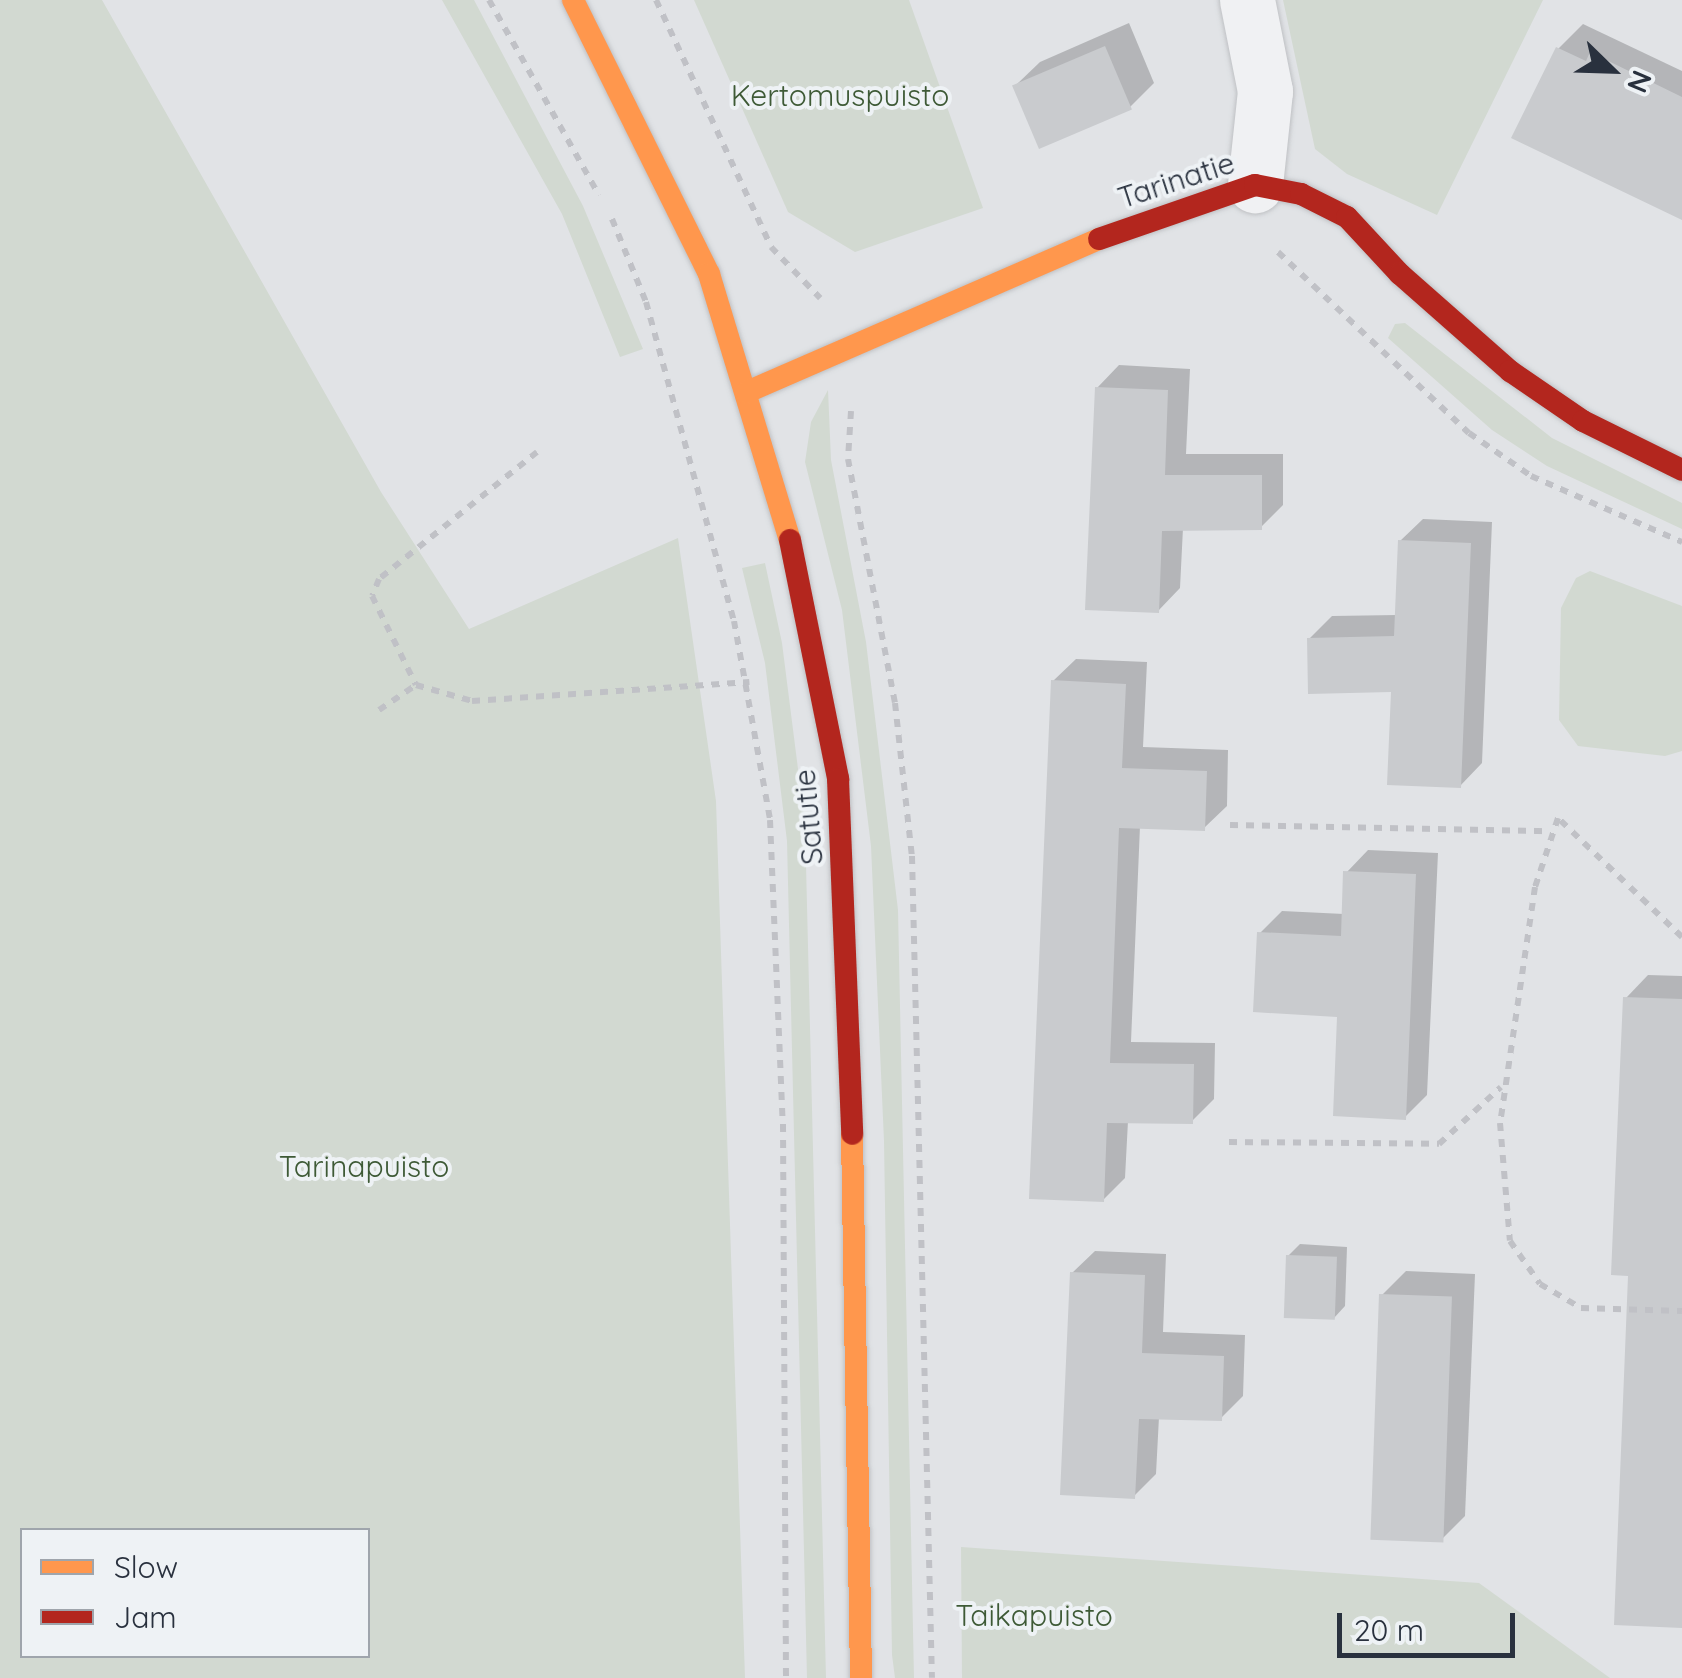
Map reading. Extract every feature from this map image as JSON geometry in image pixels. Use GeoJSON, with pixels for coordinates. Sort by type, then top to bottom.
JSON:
{"type":"FeatureCollection","features":[{"type":"Feature","properties":{"kind":"street","name":"Satutie"},"geometry":{"type":"LineString","coordinates":[[573,0],[709,274],[804,586],[838,778],[850,1003],[862,1678]]}},
{"type":"Feature","properties":{"kind":"street"},"geometry":{"type":"LineString","coordinates":[[1247,0],[1265,91],[1254,185]]}},
{"type":"Feature","properties":{"kind":"street","name":"Tarinatie"},"geometry":{"type":"LineString","coordinates":[[746,392],[1144,219],[1254,185],[1301,194],[1347,216],[1510,370],[1583,421],[1682,470]]}},
{"type":"Feature","properties":{"kind":"path"},"geometry":{"type":"LineString","coordinates":[[489,0],[556,110],[646,302],[749,682],[770,820],[783,1124],[786,1678]]}},
{"type":"Feature","properties":{"kind":"path"},"geometry":{"type":"LineString","coordinates":[[1266,245],[1469,434],[1531,476],[1682,542]]}},
{"type":"Feature","properties":{"kind":"path"},"geometry":{"type":"LineString","coordinates":[[851,406],[863,397]]}},
{"type":"Feature","properties":{"kind":"path"},"geometry":{"type":"LineString","coordinates":[[537,452],[380,579],[372,596],[416,685],[472,701],[749,682]]}},
{"type":"Feature","properties":{"kind":"path"},"geometry":{"type":"LineString","coordinates":[[379,710],[416,685]]}},
{"type":"Feature","properties":{"kind":"path"},"geometry":{"type":"LineString","coordinates":[[1682,937],[1558,818],[1550,832],[1502,1086],[1505,1206],[1510,1241],[1524,1266],[1540,1284],[1582,1308],[1682,1311]]}},
{"type":"Feature","properties":{"kind":"path"},"geometry":{"type":"LineString","coordinates":[[1230,825],[1550,832]]}},
{"type":"Feature","properties":{"kind":"path"},"geometry":{"type":"LineString","coordinates":[[1229,1142],[1439,1144],[1502,1086]]}},
{"type":"Feature","properties":{"kind":"green space","name":"Tarinapuisto"},"geometry":{"type":"Polygon","coordinates":[[[0,0],[102,0],[381,492],[469,629],[678,538],[716,801],[745,1678],[0,1678],[0,0]]]}},
{"type":"Feature","properties":{"kind":"green space"},"geometry":{"type":"Polygon","coordinates":[[[442,0],[474,0],[583,206],[643,349],[620,357],[562,214],[442,0]]]}},
{"type":"Feature","properties":{"kind":"green space","name":"Kertomuspuisto"},"geometry":{"type":"Polygon","coordinates":[[[694,0],[909,0],[983,208],[855,252],[788,212],[694,0]]]}},
{"type":"Feature","properties":{"kind":"green space"},"geometry":{"type":"Polygon","coordinates":[[[1283,0],[1543,0],[1437,215],[1347,174],[1315,149],[1283,0]]]}},
{"type":"Feature","properties":{"kind":"green space"},"geometry":{"type":"Polygon","coordinates":[[[1405,323],[1552,438],[1682,503],[1682,529],[1547,466],[1492,430],[1388,338],[1395,324],[1405,323]]]}},
{"type":"Feature","properties":{"kind":"green space"},"geometry":{"type":"Polygon","coordinates":[[[828,390],[831,460],[866,642],[898,910],[914,1678],[895,1678],[892,1655],[884,1141],[871,846],[842,610],[805,462],[811,422],[828,390]]]}},
{"type":"Feature","properties":{"kind":"green space"},"geometry":{"type":"Polygon","coordinates":[[[765,563],[782,643],[805,824],[826,1678],[807,1678],[787,841],[765,663],[742,568],[765,563]]]}},
{"type":"Feature","properties":{"kind":"green space"},"geometry":{"type":"Polygon","coordinates":[[[1590,571],[1682,606],[1682,751],[1665,756],[1578,746],[1559,720],[1561,608],[1576,578],[1590,571]]]}},
{"type":"Feature","properties":{"kind":"green space","name":"Taikapuisto"},"geometry":{"type":"Polygon","coordinates":[[[961,1547],[1479,1583],[1610,1678],[962,1678],[961,1547]]]}},
{"type":"Feature","properties":{"kind":"building"},"geometry":{"type":"Polygon","coordinates":[[[1105,46],[1132,110],[1039,149],[1012,85],[1105,46]]]}},
{"type":"Feature","properties":{"kind":"building"},"geometry":{"type":"Polygon","coordinates":[[[1556,47],[1586,61],[1590,52],[1682,97],[1682,220],[1511,138],[1556,47]]]}},
{"type":"Feature","properties":{"kind":"building"},"geometry":{"type":"Polygon","coordinates":[[[1095,387],[1168,390],[1165,475],[1262,475],[1262,530],[1162,531],[1159,613],[1085,610],[1095,387]]]}},
{"type":"Feature","properties":{"kind":"building"},"geometry":{"type":"Polygon","coordinates":[[[1398,540],[1471,543],[1461,788],[1387,785],[1391,692],[1308,694],[1307,638],[1394,636],[1398,540]]]}},
{"type":"Feature","properties":{"kind":"building"},"geometry":{"type":"Polygon","coordinates":[[[1051,680],[1126,684],[1122,768],[1207,771],[1205,831],[1119,828],[1110,1063],[1194,1064],[1193,1124],[1107,1123],[1104,1202],[1029,1199],[1051,680]]]}},
{"type":"Feature","properties":{"kind":"building"},"geometry":{"type":"Polygon","coordinates":[[[1343,871],[1416,874],[1406,1120],[1333,1116],[1337,1017],[1253,1012],[1257,932],[1341,936],[1343,871]]]}},
{"type":"Feature","properties":{"kind":"building"},"geometry":{"type":"Polygon","coordinates":[[[1623,997],[1682,999],[1682,1628],[1614,1625],[1628,1276],[1611,1275],[1623,997]]]}},
{"type":"Feature","properties":{"kind":"building"},"geometry":{"type":"Polygon","coordinates":[[[1286,1255],[1337,1257],[1335,1320],[1284,1318],[1286,1255]]]}},
{"type":"Feature","properties":{"kind":"building"},"geometry":{"type":"Polygon","coordinates":[[[1070,1272],[1145,1275],[1142,1353],[1224,1356],[1222,1421],[1139,1419],[1135,1499],[1060,1495],[1070,1272]]]}},
{"type":"Feature","properties":{"kind":"building"},"geometry":{"type":"Polygon","coordinates":[[[1379,1294],[1452,1297],[1443,1542],[1370,1540],[1379,1294]]]}},
{"type":"Feature","properties":{"kind":"traffic: slow"},"geometry":{"type":"LineString","coordinates":[[573,0],[709,274],[790,540]]}},
{"type":"Feature","properties":{"kind":"traffic: slow"},"geometry":{"type":"LineString","coordinates":[[747,392],[1099,239]]}},
{"type":"Feature","properties":{"kind":"traffic: slow"},"geometry":{"type":"LineString","coordinates":[[852,1134],[861,1678]]}},
{"type":"Feature","properties":{"kind":"traffic: jam"},"geometry":{"type":"LineString","coordinates":[[1099,239],[1255,185],[1301,194],[1347,217],[1400,274],[1510,371],[1583,421],[1682,470]]}},
{"type":"Feature","properties":{"kind":"traffic: jam"},"geometry":{"type":"LineString","coordinates":[[790,540],[838,779],[852,1134]]}}]}
